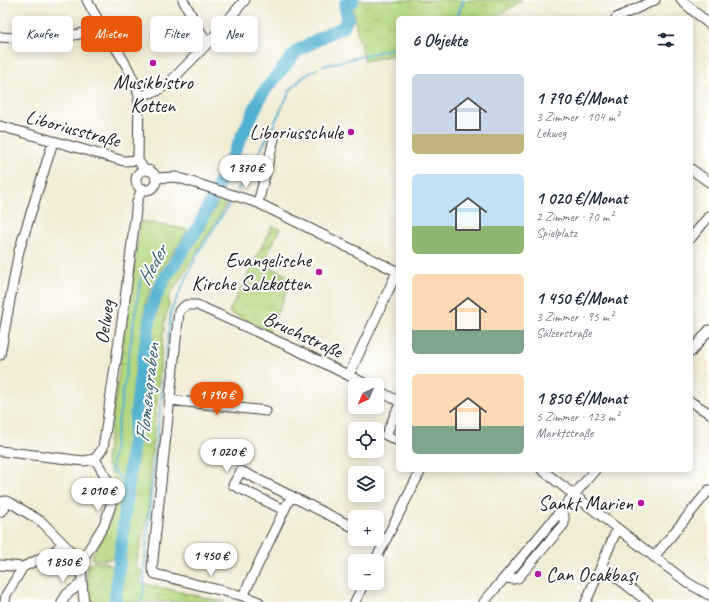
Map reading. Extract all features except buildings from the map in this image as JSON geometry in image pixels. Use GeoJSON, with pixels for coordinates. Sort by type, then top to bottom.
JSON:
{"type":"FeatureCollection","features":[{"type":"Feature","properties":{"kind":"street"},"geometry":{"type":"LineString","coordinates":[[87,0],[96,16]]}},
{"type":"Feature","properties":{"kind":"street"},"geometry":{"type":"LineString","coordinates":[[183,0],[204,38],[209,42]]}},
{"type":"Feature","properties":{"kind":"street"},"geometry":{"type":"LineString","coordinates":[[139,96],[157,91],[169,83],[209,42],[245,0]]}},
{"type":"Feature","properties":{"kind":"street"},"geometry":{"type":"LineString","coordinates":[[620,16],[655,0]]}},
{"type":"Feature","properties":{"kind":"street"},"geometry":{"type":"LineString","coordinates":[[681,0],[709,24]]}},
{"type":"Feature","properties":{"kind":"street"},"geometry":{"type":"LineString","coordinates":[[0,37],[44,40],[81,33]]}},
{"type":"Feature","properties":{"kind":"street"},"geometry":{"type":"LineString","coordinates":[[117,52],[132,75],[139,96],[138,160],[144,170],[152,172],[156,178],[152,187],[147,189],[138,185],[137,179],[139,173],[144,170]]}},
{"type":"Feature","properties":{"kind":"street","name":"Liboriusstraße"},"geometry":{"type":"LineString","coordinates":[[0,126],[124,161],[138,160]]}},
{"type":"Feature","properties":{"kind":"street"},"geometry":{"type":"LineString","coordinates":[[258,203],[274,139]]}},
{"type":"Feature","properties":{"kind":"street"},"geometry":{"type":"LineString","coordinates":[[0,355],[19,251],[53,142]]}},
{"type":"Feature","properties":{"kind":"street"},"geometry":{"type":"LineString","coordinates":[[693,170],[709,182]]}},
{"type":"Feature","properties":{"kind":"street"},"geometry":{"type":"LineString","coordinates":[[156,178],[176,177],[258,203],[396,270]]}},
{"type":"Feature","properties":{"kind":"street","name":"Oelweg"},"geometry":{"type":"LineString","coordinates":[[95,459],[103,448],[124,307],[137,202],[142,188]]}},
{"type":"Feature","properties":{"kind":"street"},"geometry":{"type":"LineString","coordinates":[[693,236],[709,216]]}},
{"type":"Feature","properties":{"kind":"street"},"geometry":{"type":"LineString","coordinates":[[350,375],[396,275]]}},
{"type":"Feature","properties":{"kind":"street","name":"Bruchstraße"},"geometry":{"type":"LineString","coordinates":[[170,400],[179,311],[186,305],[197,305],[355,378]]}},
{"type":"Feature","properties":{"kind":"street"},"geometry":{"type":"LineString","coordinates":[[693,350],[709,330]]}},
{"type":"Feature","properties":{"kind":"street"},"geometry":{"type":"LineString","coordinates":[[384,394],[396,400]]}},
{"type":"Feature","properties":{"kind":"street"},"geometry":{"type":"LineString","coordinates":[[259,602],[243,596],[155,574],[152,569],[170,400],[266,411]]}},
{"type":"Feature","properties":{"kind":"street"},"geometry":{"type":"LineString","coordinates":[[693,403],[709,413]]}},
{"type":"Feature","properties":{"kind":"street"},"geometry":{"type":"LineString","coordinates":[[396,412],[386,434],[396,440]]}},
{"type":"Feature","properties":{"kind":"street"},"geometry":{"type":"LineString","coordinates":[[0,451],[84,461],[95,459],[107,479],[111,505],[104,525],[81,562],[84,602]]}},
{"type":"Feature","properties":{"kind":"street"},"geometry":{"type":"LineString","coordinates":[[284,510],[233,485],[240,471],[348,524]]}},
{"type":"Feature","properties":{"kind":"street"},"geometry":{"type":"LineString","coordinates":[[384,536],[420,472]]}},
{"type":"Feature","properties":{"kind":"street"},"geometry":{"type":"LineString","coordinates":[[545,472],[688,583],[709,595]]}},
{"type":"Feature","properties":{"kind":"street"},"geometry":{"type":"LineString","coordinates":[[484,602],[593,472]]}},
{"type":"Feature","properties":{"kind":"street"},"geometry":{"type":"LineString","coordinates":[[654,557],[709,490]]}},
{"type":"Feature","properties":{"kind":"street"},"geometry":{"type":"LineString","coordinates":[[243,596],[291,496]]}},
{"type":"Feature","properties":{"kind":"street"},"geometry":{"type":"LineString","coordinates":[[0,512],[4,509],[3,502],[28,512],[42,522],[81,562]]}},
{"type":"Feature","properties":{"kind":"street"},"geometry":{"type":"LineString","coordinates":[[586,602],[617,529]]}},
{"type":"Feature","properties":{"kind":"street"},"geometry":{"type":"LineString","coordinates":[[0,565],[23,567],[54,552],[63,543]]}},
{"type":"Feature","properties":{"kind":"street"},"geometry":{"type":"LineString","coordinates":[[602,566],[648,602]]}},
{"type":"Feature","properties":{"kind":"street"},"geometry":{"type":"LineString","coordinates":[[5,602],[6,596],[23,567]]}},
{"type":"Feature","properties":{"kind":"street"},"geometry":{"type":"LineString","coordinates":[[62,602],[67,594],[82,583]]}},
{"type":"Feature","properties":{"kind":"street"},"geometry":{"type":"LineString","coordinates":[[355,602],[361,590]]}},
{"type":"Feature","properties":{"kind":"green space"},"geometry":{"type":"Polygon","coordinates":[[[348,0],[522,0],[498,16],[396,16],[396,54],[365,61],[358,37],[353,9],[348,0]]]}},
{"type":"Feature","properties":{"kind":"green space"},"geometry":{"type":"Polygon","coordinates":[[[220,199],[228,201],[168,299],[169,307],[165,320],[151,460],[148,511],[137,561],[137,568],[142,571],[140,583],[225,602],[120,602],[154,316],[162,292],[204,229],[220,199]]]}},
{"type":"Feature","properties":{"kind":"green space"},"geometry":{"type":"Polygon","coordinates":[[[141,221],[188,230],[156,277],[146,301],[114,559],[93,560],[92,556],[113,512],[116,486],[106,460],[141,221]]]}},
{"type":"Feature","properties":{"kind":"green space"},"geometry":{"type":"Polygon","coordinates":[[[272,226],[280,229],[263,264],[293,278],[269,331],[229,312],[272,226]]]}},
{"type":"Feature","properties":{"kind":"green space"},"geometry":{"type":"Polygon","coordinates":[[[92,562],[107,562],[107,565],[113,566],[110,602],[88,602],[86,573],[88,566],[92,562]]]}},
{"type":"Feature","properties":{"kind":"waterway","name":"Heder"},"geometry":{"type":"LineString","coordinates":[[340,0],[345,6]]}},
{"type":"Feature","properties":{"kind":"waterway","name":"Heder"},"geometry":{"type":"LineString","coordinates":[[115,602],[140,379],[152,306],[163,281],[199,226],[262,94],[297,51],[331,32],[342,28],[348,18],[345,6],[353,0]]}},
{"type":"Feature","properties":{"kind":"waterway","name":"Flomengraben"},"geometry":{"type":"LineString","coordinates":[[457,16],[464,0]]}},
{"type":"Feature","properties":{"kind":"waterway","name":"Flomengraben"},"geometry":{"type":"LineString","coordinates":[[323,66],[396,48]]}},
{"type":"Feature","properties":{"kind":"waterway","name":"Flomengraben"},"geometry":{"type":"LineString","coordinates":[[237,191],[266,140],[291,89],[303,77],[318,68]]}},
{"type":"Feature","properties":{"kind":"waterway","name":"Flomengraben"},"geometry":{"type":"LineString","coordinates":[[141,602],[144,590],[144,572],[152,483],[171,311],[196,257],[231,201]]}},
{"type":"Feature","properties":{"kind":"waterway"},"geometry":{"type":"LineString","coordinates":[[128,487],[111,468],[141,277]]}},
{"type":"Feature","properties":{"kind":"place","name":"Musikbistro Kotten"},"geometry":{"type":"Point","coordinates":[153,63]}},
{"type":"Feature","properties":{"kind":"place","name":"Liboriusschule"},"geometry":{"type":"Point","coordinates":[351,132]}},
{"type":"Feature","properties":{"kind":"place","name":"Evangelische Kirche Salzkotten"},"geometry":{"type":"Point","coordinates":[319,272]}},
{"type":"Feature","properties":{"kind":"place","name":"Sankt Marien"},"geometry":{"type":"Point","coordinates":[641,503]}},
{"type":"Feature","properties":{"kind":"place","name":"Can Ocakbaşı"},"geometry":{"type":"Point","coordinates":[538,574]}}]}
